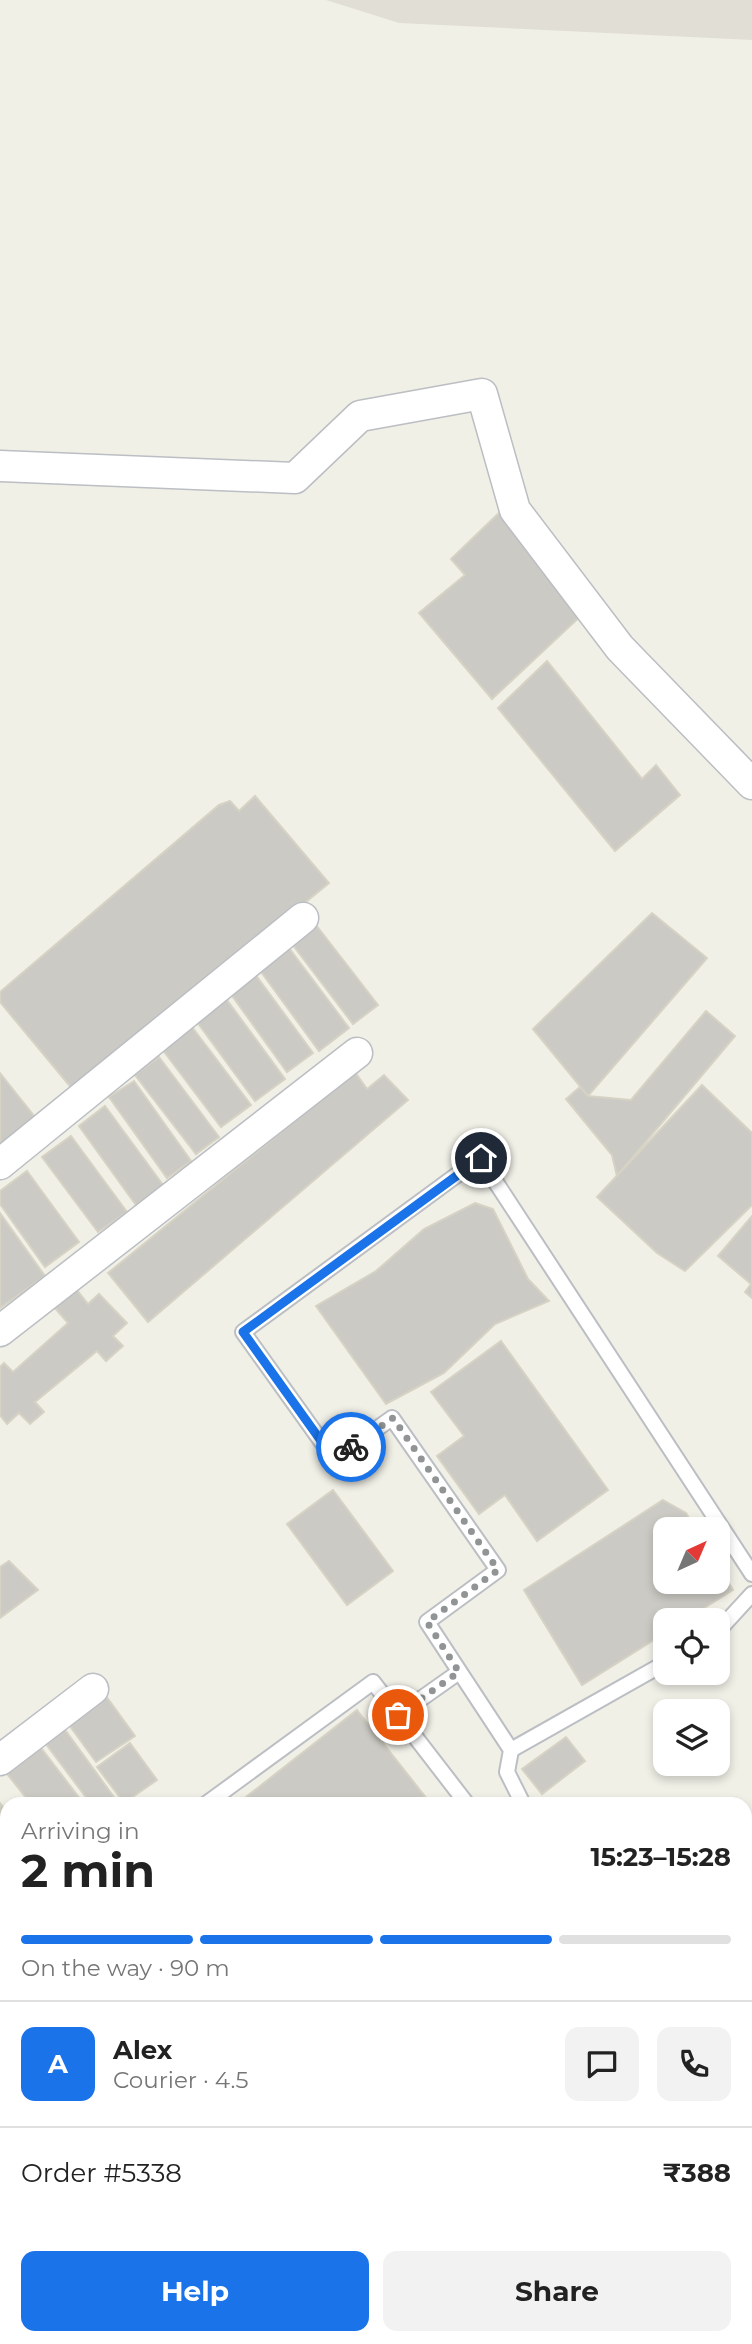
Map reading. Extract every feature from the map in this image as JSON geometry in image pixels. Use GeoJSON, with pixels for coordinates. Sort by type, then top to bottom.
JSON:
{"type":"FeatureCollection","features":[{"type":"Feature","properties":{"kind":"street"},"geometry":{"type":"LineString","coordinates":[[0,466],[295,478],[360,416],[482,394],[515,510],[620,648],[752,784]]}},
{"type":"Feature","properties":{"kind":"street"},"geometry":{"type":"LineString","coordinates":[[0,1164],[303,918]]}},
{"type":"Feature","properties":{"kind":"street"},"geometry":{"type":"LineString","coordinates":[[0,1331],[357,1053]]}},
{"type":"Feature","properties":{"kind":"street"},"geometry":{"type":"LineString","coordinates":[[0,1760],[93,1689]]}},
{"type":"Feature","properties":{"kind":"lane"},"geometry":{"type":"LineString","coordinates":[[520,1797],[507,1772],[511,1750],[427,1622],[498,1570],[393,1418],[334,1459],[243,1332],[481,1158],[752,1574]]}},
{"type":"Feature","properties":{"kind":"lane"},"geometry":{"type":"LineString","coordinates":[[730,1617],[752,1594]]}},
{"type":"Feature","properties":{"kind":"lane"},"geometry":{"type":"LineString","coordinates":[[511,1750],[653,1670]]}},
{"type":"Feature","properties":{"kind":"lane"},"geometry":{"type":"LineString","coordinates":[[398,1715],[459,1672]]}},
{"type":"Feature","properties":{"kind":"lane"},"geometry":{"type":"LineString","coordinates":[[216,1797],[373,1682],[462,1797]]}},
{"type":"Feature","properties":{"kind":"shaded area"},"geometry":{"type":"Polygon","coordinates":[[[326,0],[752,0],[752,40],[399,23],[326,0]]]}},
{"type":"Feature","properties":{"kind":"building"},"geometry":{"type":"Polygon","coordinates":[[[502,510],[585,612],[492,699],[419,613],[465,575],[451,559],[502,510]]]}},
{"type":"Feature","properties":{"kind":"building"},"geometry":{"type":"Polygon","coordinates":[[[547,661],[642,779],[656,765],[680,795],[615,851],[498,708],[547,661]]]}},
{"type":"Feature","properties":{"kind":"building"},"geometry":{"type":"Polygon","coordinates":[[[255,796],[329,883],[74,1091],[0,1002],[0,992],[219,805],[230,801],[239,811],[255,796]]]}},
{"type":"Feature","properties":{"kind":"building"},"geometry":{"type":"Polygon","coordinates":[[[652,913],[707,958],[588,1096],[533,1029],[652,913]]]}},
{"type":"Feature","properties":{"kind":"building"},"geometry":{"type":"Polygon","coordinates":[[[316,925],[378,1005],[353,1024],[292,944],[316,925]]]}},
{"type":"Feature","properties":{"kind":"building"},"geometry":{"type":"Polygon","coordinates":[[[289,948],[349,1028],[319,1051],[259,969],[289,948]]]}},
{"type":"Feature","properties":{"kind":"building"},"geometry":{"type":"Polygon","coordinates":[[[255,974],[313,1053],[287,1072],[230,993],[255,974]]]}},
{"type":"Feature","properties":{"kind":"building"},"geometry":{"type":"Polygon","coordinates":[[[227,1000],[285,1079],[255,1101],[197,1022],[227,1000]]]}},
{"type":"Feature","properties":{"kind":"building"},"geometry":{"type":"Polygon","coordinates":[[[706,1011],[735,1036],[617,1176],[612,1155],[566,1099],[580,1087],[588,1096],[631,1100],[706,1011]]]}},
{"type":"Feature","properties":{"kind":"building"},"geometry":{"type":"Polygon","coordinates":[[[192,1027],[251,1105],[221,1127],[162,1049],[192,1027]]]}},
{"type":"Feature","properties":{"kind":"building"},"geometry":{"type":"Polygon","coordinates":[[[159,1057],[219,1137],[196,1154],[135,1075],[159,1057]]]}},
{"type":"Feature","properties":{"kind":"building"},"geometry":{"type":"Polygon","coordinates":[[[355,1072],[367,1089],[384,1075],[408,1100],[148,1322],[108,1273],[355,1072]]]}},
{"type":"Feature","properties":{"kind":"building"},"geometry":{"type":"Polygon","coordinates":[[[0,1073],[39,1122],[0,1153],[0,1073]]]}},
{"type":"Feature","properties":{"kind":"building"},"geometry":{"type":"Polygon","coordinates":[[[134,1081],[191,1161],[167,1178],[109,1097],[134,1081]]]}},
{"type":"Feature","properties":{"kind":"building"},"geometry":{"type":"Polygon","coordinates":[[[702,1085],[752,1133],[752,1205],[685,1271],[657,1253],[597,1197],[702,1085]]]}},
{"type":"Feature","properties":{"kind":"building"},"geometry":{"type":"Polygon","coordinates":[[[105,1106],[163,1185],[136,1205],[79,1126],[105,1106]]]}},
{"type":"Feature","properties":{"kind":"building"},"geometry":{"type":"Polygon","coordinates":[[[71,1136],[127,1212],[98,1232],[42,1157],[71,1136]]]}},
{"type":"Feature","properties":{"kind":"building"},"geometry":{"type":"Polygon","coordinates":[[[27,1171],[79,1242],[45,1267],[0,1204],[0,1191],[27,1171]]]}},
{"type":"Feature","properties":{"kind":"building"},"geometry":{"type":"Polygon","coordinates":[[[475,1203],[493,1209],[528,1279],[549,1301],[495,1324],[444,1373],[386,1404],[316,1306],[376,1271],[424,1229],[475,1203]]]}},
{"type":"Feature","properties":{"kind":"building"},"geometry":{"type":"Polygon","coordinates":[[[0,1213],[45,1276],[0,1308],[0,1213]]]}},
{"type":"Feature","properties":{"kind":"building"},"geometry":{"type":"Polygon","coordinates":[[[752,1216],[752,1298],[745,1292],[751,1284],[718,1256],[752,1216]]]}},
{"type":"Feature","properties":{"kind":"building"},"geometry":{"type":"Polygon","coordinates":[[[77,1290],[88,1304],[99,1294],[127,1323],[113,1336],[123,1346],[106,1361],[97,1351],[35,1402],[44,1412],[30,1424],[19,1413],[7,1424],[0,1415],[0,1367],[4,1363],[13,1372],[68,1323],[55,1308],[77,1290]]]}},
{"type":"Feature","properties":{"kind":"building"},"geometry":{"type":"Polygon","coordinates":[[[501,1341],[608,1490],[537,1541],[505,1495],[479,1514],[437,1456],[464,1436],[431,1392],[501,1341]]]}},
{"type":"Feature","properties":{"kind":"building"},"geometry":{"type":"Polygon","coordinates":[[[333,1490],[393,1571],[347,1605],[287,1524],[333,1490]]]}},
{"type":"Feature","properties":{"kind":"building"},"geometry":{"type":"Polygon","coordinates":[[[663,1500],[688,1517],[653,1517],[653,1594],[727,1594],[704,1608],[653,1608],[653,1641],[582,1685],[524,1590],[663,1500]]]}},
{"type":"Feature","properties":{"kind":"building"},"geometry":{"type":"Polygon","coordinates":[[[9,1561],[38,1590],[0,1618],[0,1567],[9,1561]]]}},
{"type":"Feature","properties":{"kind":"building"},"geometry":{"type":"Polygon","coordinates":[[[106,1696],[135,1736],[96,1762],[67,1722],[106,1696]]]}},
{"type":"Feature","properties":{"kind":"building"},"geometry":{"type":"Polygon","coordinates":[[[357,1710],[425,1797],[246,1797],[357,1710]]]}},
{"type":"Feature","properties":{"kind":"building"},"geometry":{"type":"Polygon","coordinates":[[[63,1727],[114,1797],[86,1797],[43,1740],[63,1727]]]}},
{"type":"Feature","properties":{"kind":"building"},"geometry":{"type":"Polygon","coordinates":[[[566,1737],[585,1761],[542,1794],[522,1769],[566,1737]]]}},
{"type":"Feature","properties":{"kind":"building"},"geometry":{"type":"Polygon","coordinates":[[[130,1743],[157,1780],[133,1797],[120,1797],[97,1767],[130,1743]]]}},
{"type":"Feature","properties":{"kind":"building"},"geometry":{"type":"Polygon","coordinates":[[[38,1744],[79,1797],[25,1797],[4,1770],[38,1744]]]}},
{"type":"Feature","properties":{"kind":"way so far"},"geometry":{"type":"LineString","coordinates":[[351,1447],[393,1418],[498,1570],[427,1622],[459,1672],[398,1715]]}},
{"type":"Feature","properties":{"kind":"route"},"geometry":{"type":"LineString","coordinates":[[351,1447],[334,1459],[243,1332],[481,1158]]}}]}
